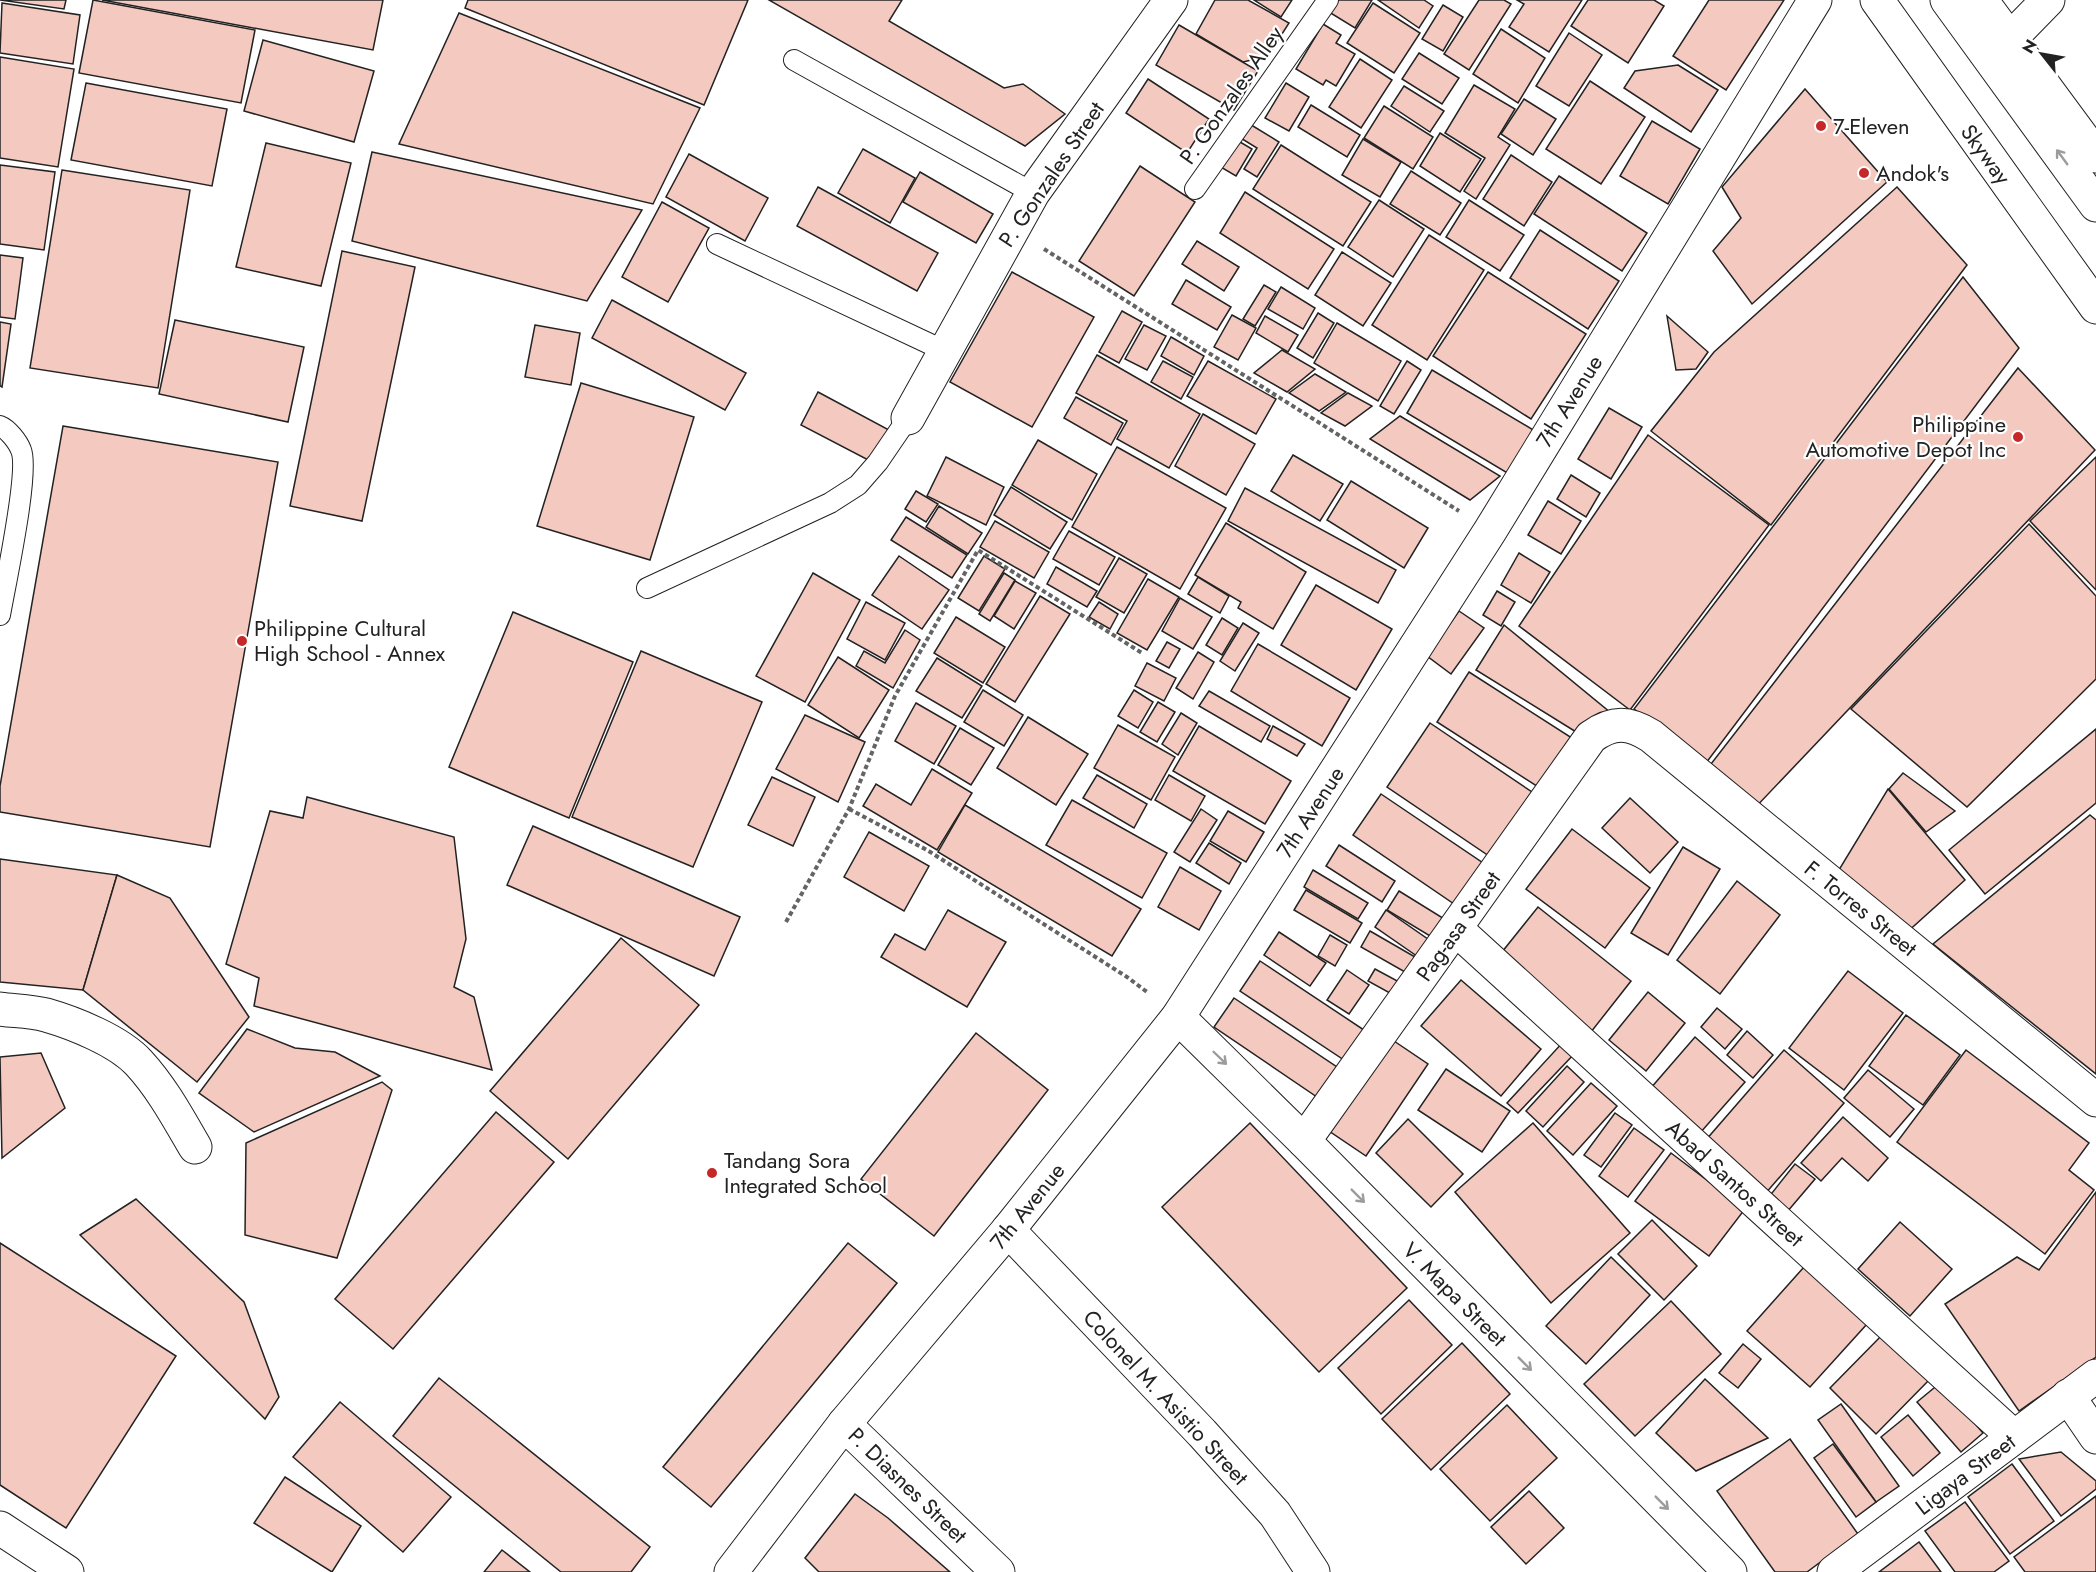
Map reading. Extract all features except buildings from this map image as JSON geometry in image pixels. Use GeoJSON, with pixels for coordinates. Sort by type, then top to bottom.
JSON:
{"type":"FeatureCollection","features":[{"type":"Feature","properties":{"kind":"main road","name":"P. Gonzales Street"},"geometry":{"type":"LineString","coordinates":[[908,418],[946,352],[1011,228],[1172,0]]}},
{"type":"Feature","properties":{"kind":"main road","name":"7th Avenue"},"geometry":{"type":"LineString","coordinates":[[731,1572],[844,1424],[1008,1230],[1178,1017],[1490,531],[1815,0]]}},
{"type":"Feature","properties":{"kind":"main road"},"geometry":{"type":"LineString","coordinates":[[1868,0],[2096,309]]}},
{"type":"Feature","properties":{"kind":"main road","name":"Skyway"},"geometry":{"type":"LineString","coordinates":[[1877,0],[2096,309]]}},
{"type":"Feature","properties":{"kind":"main road"},"geometry":{"type":"LineString","coordinates":[[1947,0],[2096,205]]}},
{"type":"Feature","properties":{"kind":"main road"},"geometry":{"type":"LineString","coordinates":[[1981,0],[2096,156]]}},
{"type":"Feature","properties":{"kind":"main road"},"geometry":{"type":"LineString","coordinates":[[2009,40],[2048,0]]}},
{"type":"Feature","properties":{"kind":"main road","name":"Pag-asa Street"},"geometry":{"type":"LineString","coordinates":[[1304,1141],[1591,737],[1605,727],[1621,724]]}},
{"type":"Feature","properties":{"kind":"main road","name":"F. Torres Street"},"geometry":{"type":"LineString","coordinates":[[1621,724],[1636,727],[1651,736],[2096,1100]]}},
{"type":"Feature","properties":{"kind":"main road","name":"Abad Santos Street"},"geometry":{"type":"LineString","coordinates":[[1456,929],[2014,1437]]}},
{"type":"Feature","properties":{"kind":"main road"},"geometry":{"type":"LineString","coordinates":[[0,1009],[44,1014],[71,1024],[101,1036],[138,1061],[163,1093],[195,1147]]}},
{"type":"Feature","properties":{"kind":"main road","name":"V. Mapa Street"},"geometry":{"type":"LineString","coordinates":[[1178,1017],[1304,1141],[1730,1572]]}},
{"type":"Feature","properties":{"kind":"main road","name":"Colonel M. Asistio Street"},"geometry":{"type":"LineString","coordinates":[[1008,1230],[1203,1433],[1268,1506],[1298,1547],[1312,1572]]}},
{"type":"Feature","properties":{"kind":"main road","name":"Ligaya Street"},"geometry":{"type":"LineString","coordinates":[[1841,1570],[2096,1376]]}},
{"type":"Feature","properties":{"kind":"main road"},"geometry":{"type":"LineString","coordinates":[[2068,1396],[2096,1437]]}},
{"type":"Feature","properties":{"kind":"main road","name":"P. Diasnes Street"},"geometry":{"type":"LineString","coordinates":[[844,1424],[998,1572]]}},
{"type":"Feature","properties":{"kind":"main road"},"geometry":{"type":"LineString","coordinates":[[0,1528],[67,1572]]}},
{"type":"Feature","properties":{"kind":"lane","name":"P. Gonzales Alley"},"geometry":{"type":"LineString","coordinates":[[1195,189],[1328,0]]}},
{"type":"Feature","properties":{"kind":"lane"},"geometry":{"type":"LineString","coordinates":[[794,60],[1033,194]]}},
{"type":"Feature","properties":{"kind":"lane"},"geometry":{"type":"LineString","coordinates":[[717,244],[946,352]]}},
{"type":"Feature","properties":{"kind":"lane"},"geometry":{"type":"LineString","coordinates":[[647,588],[830,503],[858,485],[878,462],[908,418]]}},
{"type":"Feature","properties":{"kind":"lane"},"geometry":{"type":"LineString","coordinates":[[0,426],[5,428],[21,451],[23,477],[0,615]]}},
{"type":"Feature","properties":{"kind":"path"},"geometry":{"type":"LineString","coordinates":[[1011,228],[1490,531]]}},
{"type":"Feature","properties":{"kind":"path"},"geometry":{"type":"LineString","coordinates":[[786,922],[849,809],[896,696],[978,550],[1142,653]]}},
{"type":"Feature","properties":{"kind":"path"},"geometry":{"type":"LineString","coordinates":[[849,809],[927,850],[1127,977],[1178,1017]]}},
{"type":"Feature","properties":{"kind":"place","name":"7-Eleven"},"geometry":{"type":"Point","coordinates":[1821,126]}},
{"type":"Feature","properties":{"kind":"place","name":"Andok's"},"geometry":{"type":"Point","coordinates":[1864,173]}},
{"type":"Feature","properties":{"kind":"place","name":"Philippine Automotive Depot Inc"},"geometry":{"type":"Point","coordinates":[2018,437]}},
{"type":"Feature","properties":{"kind":"place","name":"Philippine Cultural High School - Annex"},"geometry":{"type":"Point","coordinates":[242,641]}},
{"type":"Feature","properties":{"kind":"place","name":"Tandang Sora Integrated School"},"geometry":{"type":"Point","coordinates":[712,1173]}}]}
